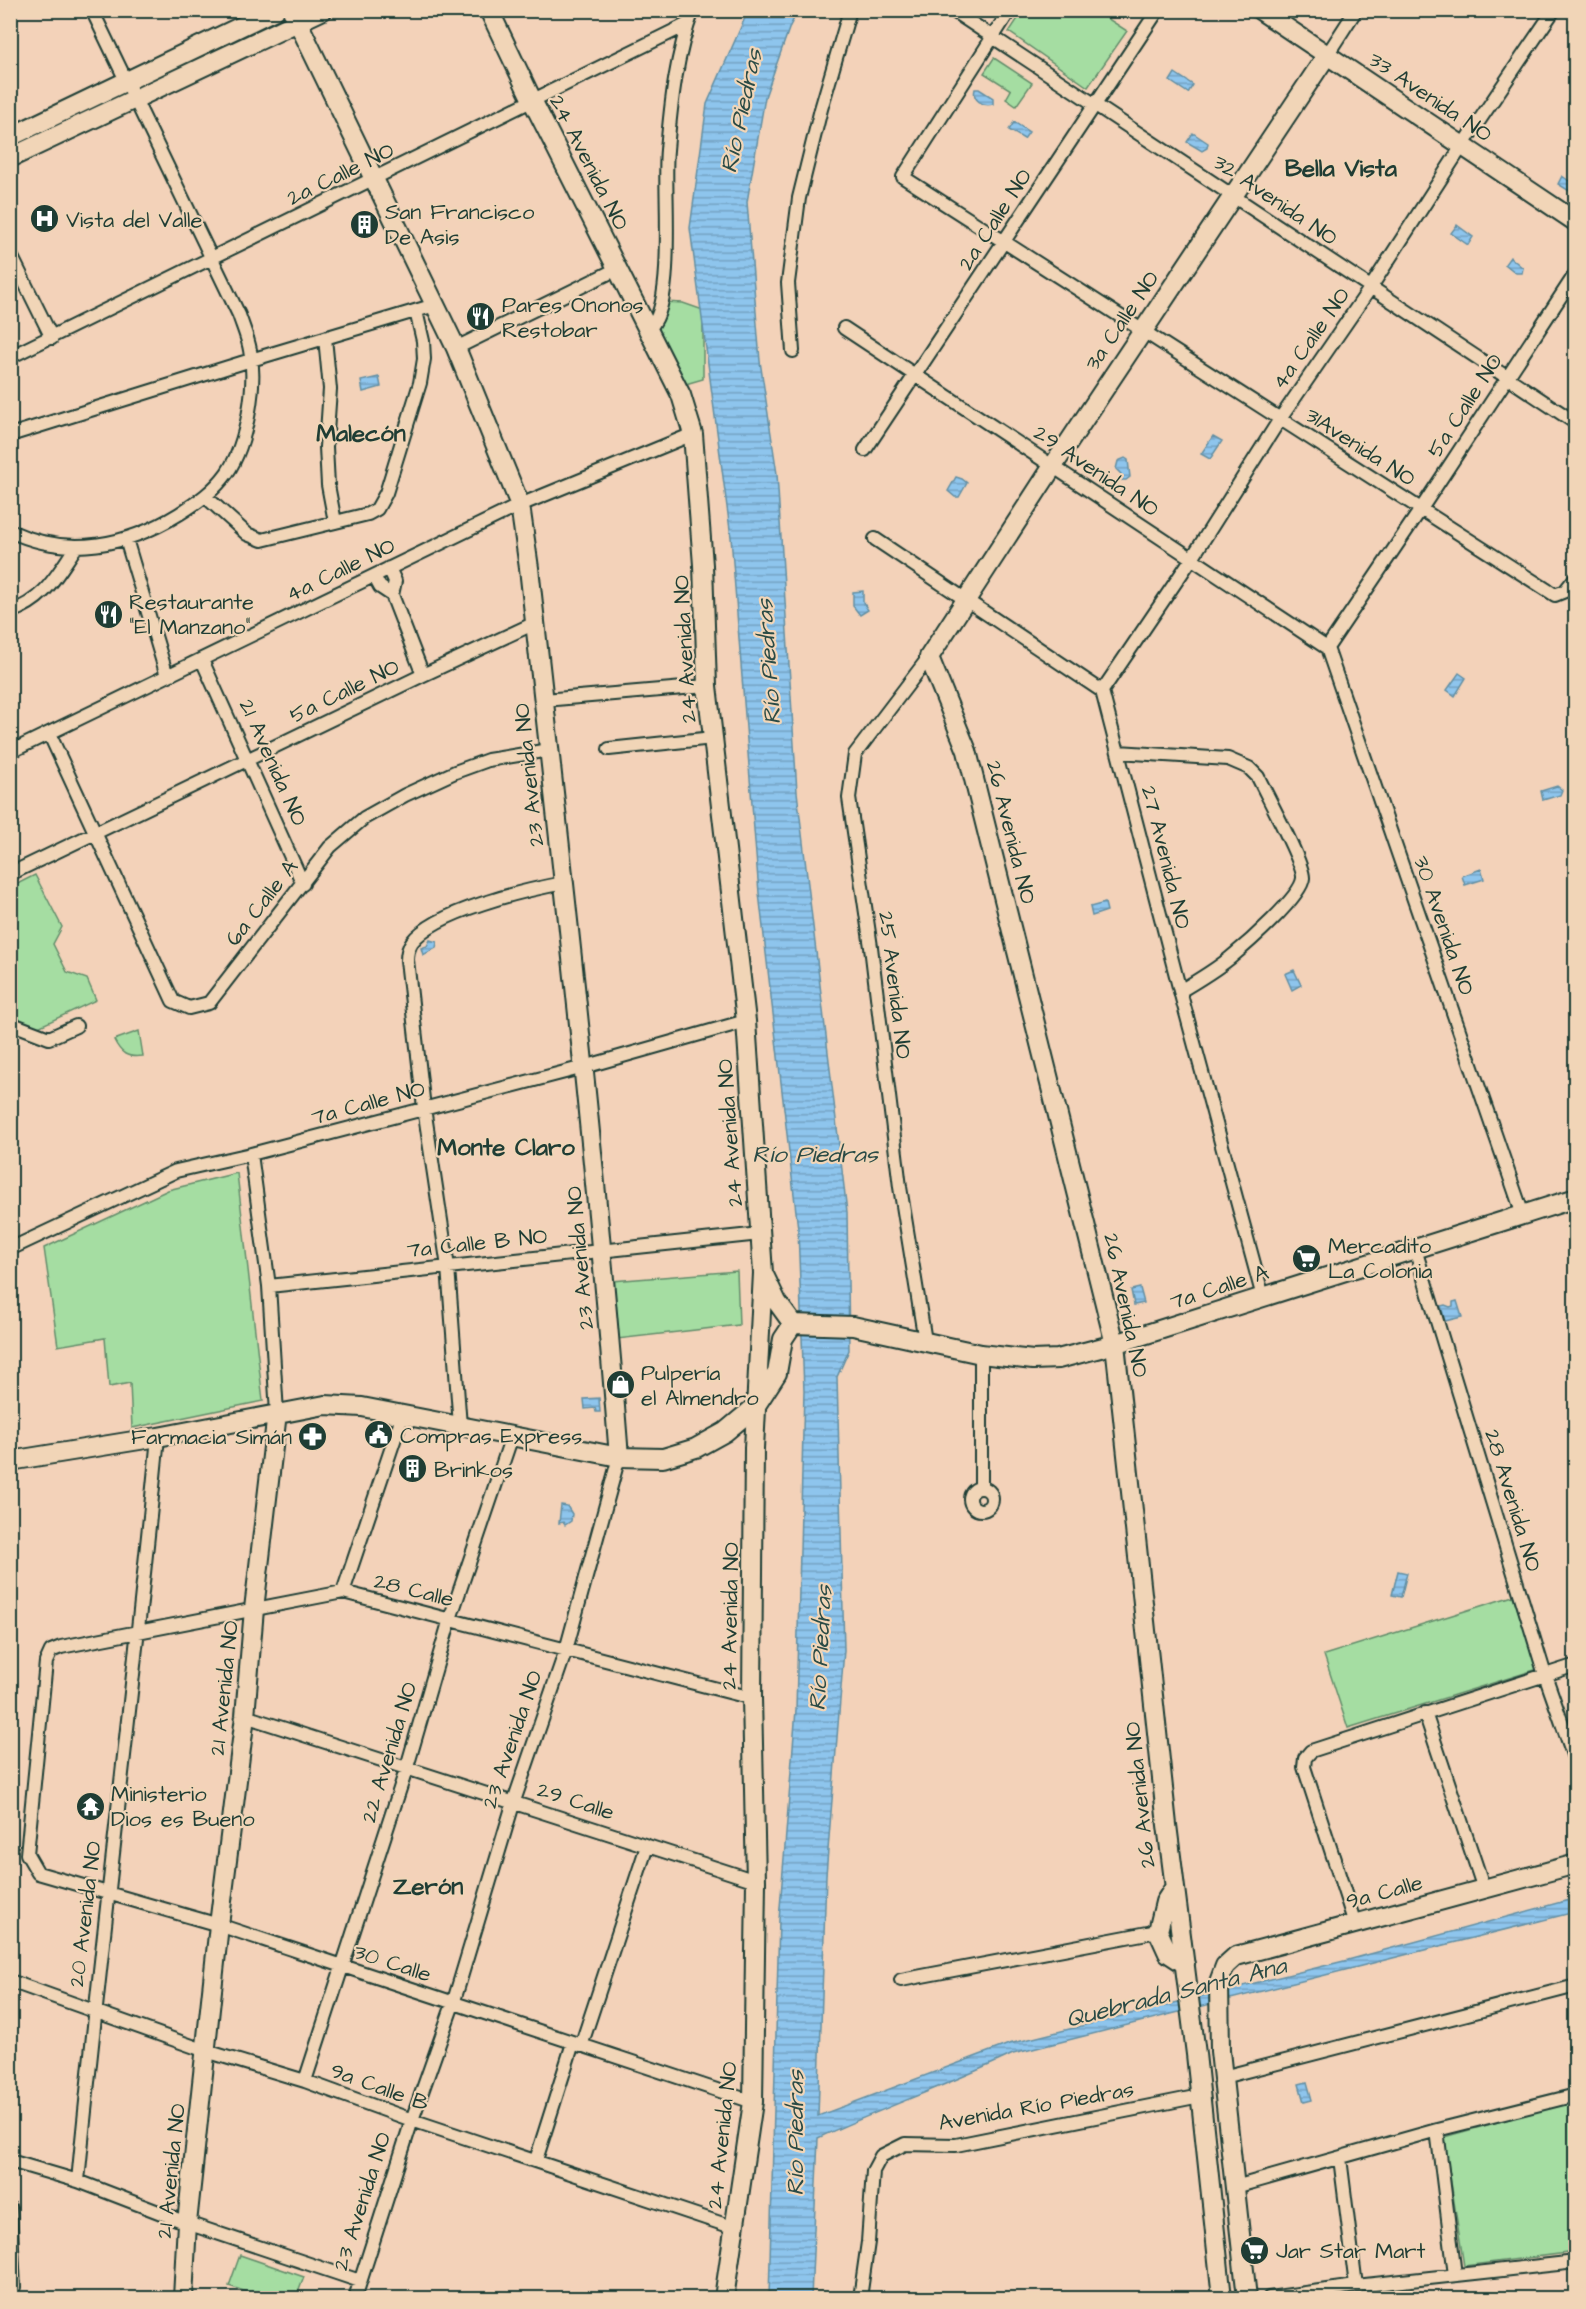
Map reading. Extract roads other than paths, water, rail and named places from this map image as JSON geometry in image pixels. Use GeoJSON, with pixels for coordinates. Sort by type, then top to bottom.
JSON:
{"type":"FeatureCollection","features":[{"type":"Feature","properties":{"kind":"street"},"geometry":{"type":"LineString","coordinates":[[10,531],[48,543],[76,547],[101,545],[126,539],[164,523],[206,497],[228,472],[244,435],[250,396],[251,360],[239,315],[92,10]]}},
{"type":"Feature","properties":{"kind":"street"},"geometry":{"type":"LineString","coordinates":[[10,137],[275,10]]}},
{"type":"Feature","properties":{"kind":"street"},"geometry":{"type":"LineString","coordinates":[[10,158],[135,99],[295,17],[323,10]]}},
{"type":"Feature","properties":{"kind":"street","name":"24 Avenida NO"},"geometry":{"type":"LineString","coordinates":[[489,10],[681,395],[693,434],[703,565],[707,686],[746,1021],[763,1273],[755,1407],[752,1698],[756,1881],[753,2102],[724,2298]]}},
{"type":"Feature","properties":{"kind":"street"},"geometry":{"type":"LineString","coordinates":[[648,329],[656,321],[667,276],[666,154],[678,58],[693,10]]}},
{"type":"Feature","properties":{"kind":"street"},"geometry":{"type":"LineString","coordinates":[[793,351],[788,283],[799,198],[821,109],[850,10]]}},
{"type":"Feature","properties":{"kind":"street","name":"32 Avenida NO"},"geometry":{"type":"LineString","coordinates":[[952,10],[1575,423]]}},
{"type":"Feature","properties":{"kind":"street"},"geometry":{"type":"LineString","coordinates":[[993,37],[1010,10]]}},
{"type":"Feature","properties":{"kind":"street","name":"2a Calle NO"},"geometry":{"type":"LineString","coordinates":[[865,450],[1158,10]]}},
{"type":"Feature","properties":{"kind":"street","name":"33 Avenida NO"},"geometry":{"type":"LineString","coordinates":[[1260,10],[1575,222]]}},
{"type":"Feature","properties":{"kind":"street","name":"3a Calle NO"},"geometry":{"type":"LineString","coordinates":[[928,657],[1356,10]]}},
{"type":"Feature","properties":{"kind":"street","name":"4a Calle NO"},"geometry":{"type":"LineString","coordinates":[[1102,691],[1192,558],[1280,419],[1371,288],[1462,146],[1554,10]]}},
{"type":"Feature","properties":{"kind":"street","name":"23 Avenida NO"},"geometry":{"type":"LineString","coordinates":[[295,17],[456,348],[520,505],[584,1066],[603,1250],[619,1456],[566,1650],[514,1801],[453,2004],[412,2120],[355,2298]]}},
{"type":"Feature","properties":{"kind":"street","name":"2a Calle NO"},"geometry":{"type":"LineString","coordinates":[[10,357],[688,24]]}},
{"type":"Feature","properties":{"kind":"street","name":"31Avenida NO"},"geometry":{"type":"LineString","coordinates":[[993,37],[903,177],[1555,595],[1565,591],[1575,577]]}},
{"type":"Feature","properties":{"kind":"street"},"geometry":{"type":"LineString","coordinates":[[10,253],[52,338]]}},
{"type":"Feature","properties":{"kind":"street"},"geometry":{"type":"LineString","coordinates":[[456,348],[617,269]]}},
{"type":"Feature","properties":{"kind":"street","name":"5a Calle NO"},"geometry":{"type":"LineString","coordinates":[[1327,648],[1575,273]]}},
{"type":"Feature","properties":{"kind":"street"},"geometry":{"type":"LineString","coordinates":[[10,435],[435,305]]}},
{"type":"Feature","properties":{"kind":"street"},"geometry":{"type":"LineString","coordinates":[[206,497],[255,539],[268,540],[358,517],[377,509],[386,493],[420,383],[424,359],[423,341],[416,311]]}},
{"type":"Feature","properties":{"kind":"street","name":"29 Avenida NO"},"geometry":{"type":"LineString","coordinates":[[844,328],[1327,648]]}},
{"type":"Feature","properties":{"kind":"street"},"geometry":{"type":"LineString","coordinates":[[325,338],[330,389],[326,447],[328,485],[335,522]]}},
{"type":"Feature","properties":{"kind":"street","name":"4a Calle NO"},"geometry":{"type":"LineString","coordinates":[[10,752],[520,505],[693,434]]}},
{"type":"Feature","properties":{"kind":"street"},"geometry":{"type":"LineString","coordinates":[[126,539],[167,676]]}},
{"type":"Feature","properties":{"kind":"street"},"geometry":{"type":"LineString","coordinates":[[875,539],[1102,691]]}},
{"type":"Feature","properties":{"kind":"street"},"geometry":{"type":"LineString","coordinates":[[10,612],[40,597],[76,547]]}},
{"type":"Feature","properties":{"kind":"street"},"geometry":{"type":"LineString","coordinates":[[389,568],[395,581],[392,595],[423,675]]}},
{"type":"Feature","properties":{"kind":"street"},"geometry":{"type":"LineString","coordinates":[[374,576],[380,587],[392,595]]}},
{"type":"Feature","properties":{"kind":"street","name":"5a Calle NO"},"geometry":{"type":"LineString","coordinates":[[10,874],[535,623]]}},
{"type":"Feature","properties":{"kind":"street","name":"30 Avenida NO"},"geometry":{"type":"LineString","coordinates":[[1327,648],[1523,1215]]}},
{"type":"Feature","properties":{"kind":"street","name":"25 Avenida NO"},"geometry":{"type":"LineString","coordinates":[[925,1341],[900,1187],[871,947],[849,798],[855,754],[928,657]]}},
{"type":"Feature","properties":{"kind":"street","name":"26 Avenida NO"},"geometry":{"type":"LineString","coordinates":[[928,657],[967,751],[1115,1344],[1174,1888],[1196,2054],[1222,2298]]}},
{"type":"Feature","properties":{"kind":"street","name":"21 Avenida NO"},"geometry":{"type":"LineString","coordinates":[[202,660],[303,884]]}},
{"type":"Feature","properties":{"kind":"street"},"geometry":{"type":"LineString","coordinates":[[544,700],[707,686]]}},
{"type":"Feature","properties":{"kind":"street","name":"27 Avenida NO"},"geometry":{"type":"LineString","coordinates":[[1102,691],[1263,1297]]}},
{"type":"Feature","properties":{"kind":"street"},"geometry":{"type":"LineString","coordinates":[[50,733],[96,834]]}},
{"type":"Feature","properties":{"kind":"street"},"geometry":{"type":"LineString","coordinates":[[609,749],[713,738]]}},
{"type":"Feature","properties":{"kind":"street","name":"6a Calle A"},"geometry":{"type":"LineString","coordinates":[[96,834],[172,1001],[189,1008],[209,1003],[330,847],[364,818],[405,795],[488,760],[549,750]]}},
{"type":"Feature","properties":{"kind":"street"},"geometry":{"type":"LineString","coordinates":[[1118,752],[1228,759],[1249,768],[1258,777],[1299,860],[1304,876],[1300,890],[1230,958],[1180,991]]}},
{"type":"Feature","properties":{"kind":"street"},"geometry":{"type":"LineString","coordinates":[[460,1426],[448,1267],[424,1108],[407,960],[408,949],[424,930],[455,914],[526,890],[564,883]]}},
{"type":"Feature","properties":{"kind":"street","name":"7a Calle NO"},"geometry":{"type":"LineString","coordinates":[[10,1249],[176,1171],[251,1154],[746,1021]]}},
{"type":"Feature","properties":{"kind":"street"},"geometry":{"type":"LineString","coordinates":[[10,1023],[49,1038],[76,1026]]}},
{"type":"Feature","properties":{"kind":"street","name":"21 Avenida NO"},"geometry":{"type":"LineString","coordinates":[[183,2298],[187,2223],[277,1413],[270,1286],[251,1154]]}},
{"type":"Feature","properties":{"kind":"street","name":"7a Calle A"},"geometry":{"type":"LineString","coordinates":[[796,1324],[853,1326],[981,1354],[1033,1360],[1058,1359],[1115,1344],[1575,1198]]}},
{"type":"Feature","properties":{"kind":"street","name":"7a Calle B NO"},"geometry":{"type":"LineString","coordinates":[[270,1286],[760,1234]]}},
{"type":"Feature","properties":{"kind":"street","name":"28 Avenida NO"},"geometry":{"type":"LineString","coordinates":[[1415,1249],[1545,1675],[1575,1763]]}},
{"type":"Feature","properties":{"kind":"street"},"geometry":{"type":"LineString","coordinates":[[10,1461],[158,1437],[326,1405],[362,1407],[403,1414],[619,1456],[663,1458],[696,1448],[725,1432],[755,1407],[777,1373],[783,1339],[796,1324],[777,1302],[763,1273]]}},
{"type":"Feature","properties":{"kind":"street"},"geometry":{"type":"LineString","coordinates":[[981,1354],[981,1487]]}},
{"type":"Feature","properties":{"kind":"street"},"geometry":{"type":"LineString","coordinates":[[343,1592],[403,1414]]}},
{"type":"Feature","properties":{"kind":"street","name":"22 Avenida NO"},"geometry":{"type":"LineString","coordinates":[[305,2081],[407,1767],[450,1619],[512,1436]]}},
{"type":"Feature","properties":{"kind":"street","name":"20 Avenida NO"},"geometry":{"type":"LineString","coordinates":[[78,2181],[94,2012],[139,1632],[158,1437]]}},
{"type":"Feature","properties":{"kind":"street","name":"28 Calle"},"geometry":{"type":"LineString","coordinates":[[27,1854],[46,1662],[51,1651],[61,1647],[343,1592],[752,1698]]}},
{"type":"Feature","properties":{"kind":"street"},"geometry":{"type":"LineString","coordinates":[[1355,1924],[1304,1767],[1305,1758],[1311,1751],[1575,1665]]}},
{"type":"Feature","properties":{"kind":"street"},"geometry":{"type":"LineString","coordinates":[[1425,1713],[1484,1889]]}},
{"type":"Feature","properties":{"kind":"street","name":"29 Calle"},"geometry":{"type":"LineString","coordinates":[[245,1716],[756,1881]]}},
{"type":"Feature","properties":{"kind":"street"},"geometry":{"type":"LineString","coordinates":[[536,2160],[647,1846]]}},
{"type":"Feature","properties":{"kind":"street","name":"30 Calle"},"geometry":{"type":"LineString","coordinates":[[27,1854],[38,1873],[219,1925],[753,2102]]}},
{"type":"Feature","properties":{"kind":"street","name":"9a Calle"},"geometry":{"type":"LineString","coordinates":[[1223,2078],[1220,2051],[1219,1982],[1225,1966],[1236,1956],[1575,1864]]}},
{"type":"Feature","properties":{"kind":"street"},"geometry":{"type":"LineString","coordinates":[[1174,1888],[1165,1902],[1158,1931],[1168,1953],[1186,1973]]}},
{"type":"Feature","properties":{"kind":"street"},"geometry":{"type":"LineString","coordinates":[[901,1980],[1158,1931]]}},
{"type":"Feature","properties":{"kind":"street","name":"9a Calle B"},"geometry":{"type":"LineString","coordinates":[[10,1981],[94,2012],[305,2081],[412,2120],[735,2228]]}},
{"type":"Feature","properties":{"kind":"street"},"geometry":{"type":"LineString","coordinates":[[1247,2298],[1223,2078],[1575,1986]]}},
{"type":"Feature","properties":{"kind":"street"},"geometry":{"type":"LineString","coordinates":[[1235,2187],[1437,2130],[1575,2095]]}},
{"type":"Feature","properties":{"kind":"street","name":"Avenida Río Piedras"},"geometry":{"type":"LineString","coordinates":[[860,2298],[868,2242],[873,2171],[881,2156],[905,2144],[956,2145],[1200,2096]]}},
{"type":"Feature","properties":{"kind":"street"},"geometry":{"type":"LineString","coordinates":[[1437,2130],[1455,2275]]}},
{"type":"Feature","properties":{"kind":"street"},"geometry":{"type":"LineString","coordinates":[[1340,2158],[1356,2286]]}},
{"type":"Feature","properties":{"kind":"street"},"geometry":{"type":"LineString","coordinates":[[10,2161],[78,2181],[187,2223],[360,2281]]}},
{"type":"Feature","properties":{"kind":"street"},"geometry":{"type":"LineString","coordinates":[[10,2208],[14,2287],[11,2294]]}},
{"type":"Feature","properties":{"kind":"street"},"geometry":{"type":"LineString","coordinates":[[1269,2298],[1575,2262]]}},
{"type":"Feature","properties":{"kind":"water","name":"Río Piedras"},"geometry":{"type":"Polygon","coordinates":[[[748,11],[798,11],[790,26],[765,97],[747,202],[760,361],[777,474],[797,792],[847,1212],[849,1350],[837,1377],[844,1650],[826,1875],[818,2116],[1009,2044],[1348,1960],[1576,1898],[1575,1912],[1013,2054],[818,2138],[811,2298],[769,2298],[779,1920],[796,1710],[804,1391],[798,1229],[759,893],[731,537],[690,228],[707,104],[748,11]]]}},
{"type":"Feature","properties":{"kind":"water"},"geometry":{"type":"Polygon","coordinates":[[[1175,73],[1193,85],[1188,93],[1170,81],[1175,73]]]}},
{"type":"Feature","properties":{"kind":"water"},"geometry":{"type":"Polygon","coordinates":[[[975,89],[993,98],[993,104],[979,102],[975,96],[975,89]]]}},
{"type":"Feature","properties":{"kind":"water"},"geometry":{"type":"Polygon","coordinates":[[[1014,122],[1029,132],[1024,139],[1009,130],[1014,122]]]}},
{"type":"Feature","properties":{"kind":"water"},"geometry":{"type":"Polygon","coordinates":[[[1193,133],[1208,143],[1207,148],[1202,151],[1187,142],[1193,133]]]}},
{"type":"Feature","properties":{"kind":"water"},"geometry":{"type":"Polygon","coordinates":[[[1562,176],[1575,185],[1571,192],[1558,184],[1562,176]]]}},
{"type":"Feature","properties":{"kind":"water"},"geometry":{"type":"Polygon","coordinates":[[[1457,225],[1473,237],[1468,245],[1451,233],[1457,225]]]}},
{"type":"Feature","properties":{"kind":"water"},"geometry":{"type":"Polygon","coordinates":[[[1510,257],[1523,268],[1522,273],[1516,273],[1505,264],[1510,257]]]}},
{"type":"Feature","properties":{"kind":"water"},"geometry":{"type":"Polygon","coordinates":[[[379,377],[381,387],[363,392],[361,381],[379,377]]]}},
{"type":"Feature","properties":{"kind":"water"},"geometry":{"type":"Polygon","coordinates":[[[1213,436],[1222,441],[1210,459],[1201,454],[1213,436]]]}},
{"type":"Feature","properties":{"kind":"water"},"geometry":{"type":"Polygon","coordinates":[[[1125,458],[1128,460],[1130,477],[1120,480],[1121,474],[1116,469],[1118,461],[1125,458]]]}},
{"type":"Feature","properties":{"kind":"water"},"geometry":{"type":"Polygon","coordinates":[[[956,477],[967,483],[959,497],[955,497],[948,491],[956,477]]]}},
{"type":"Feature","properties":{"kind":"water"},"geometry":{"type":"Polygon","coordinates":[[[863,591],[863,602],[868,610],[860,615],[853,606],[853,592],[863,591]]]}},
{"type":"Feature","properties":{"kind":"water"},"geometry":{"type":"Polygon","coordinates":[[[1459,673],[1466,678],[1455,696],[1447,690],[1459,673]]]}},
{"type":"Feature","properties":{"kind":"water"},"geometry":{"type":"Polygon","coordinates":[[[1557,786],[1562,790],[1560,795],[1543,800],[1541,791],[1557,786]]]}},
{"type":"Feature","properties":{"kind":"water"},"geometry":{"type":"Polygon","coordinates":[[[1481,869],[1484,879],[1465,885],[1462,876],[1481,869]]]}},
{"type":"Feature","properties":{"kind":"water"},"geometry":{"type":"Polygon","coordinates":[[[1105,903],[1107,911],[1092,916],[1090,907],[1105,903]]]}},
{"type":"Feature","properties":{"kind":"water"},"geometry":{"type":"Polygon","coordinates":[[[430,940],[437,942],[436,948],[423,955],[421,948],[427,946],[430,940]]]}},
{"type":"Feature","properties":{"kind":"water"},"geometry":{"type":"Polygon","coordinates":[[[1294,970],[1301,985],[1292,990],[1285,974],[1294,970]]]}},
{"type":"Feature","properties":{"kind":"water"},"geometry":{"type":"Polygon","coordinates":[[[1140,1288],[1144,1303],[1134,1305],[1131,1290],[1140,1288]]]}},
{"type":"Feature","properties":{"kind":"water"},"geometry":{"type":"Polygon","coordinates":[[[1457,1301],[1462,1317],[1445,1321],[1441,1306],[1450,1307],[1453,1306],[1453,1302],[1457,1301]]]}},
{"type":"Feature","properties":{"kind":"water"},"geometry":{"type":"Polygon","coordinates":[[[599,1398],[600,1412],[596,1412],[595,1408],[585,1409],[584,1399],[599,1398]]]}},
{"type":"Feature","properties":{"kind":"water"},"geometry":{"type":"Polygon","coordinates":[[[561,1505],[567,1506],[572,1514],[571,1521],[565,1525],[563,1522],[559,1523],[561,1505]]]}},
{"type":"Feature","properties":{"kind":"water"},"geometry":{"type":"Polygon","coordinates":[[[1398,1571],[1407,1573],[1401,1597],[1392,1595],[1398,1571]]]}},
{"type":"Feature","properties":{"kind":"water"},"geometry":{"type":"Polygon","coordinates":[[[1307,2082],[1312,2100],[1304,2102],[1299,2084],[1307,2082]]]}},
{"type":"Feature","properties":{"kind":"place","name":"Vista del Valle"},"geometry":{"type":"Point","coordinates":[45,219]}},
{"type":"Feature","properties":{"kind":"place","name":"San Francisco De Asis"},"geometry":{"type":"Point","coordinates":[364,224]}},
{"type":"Feature","properties":{"kind":"place","name":"Pares Ononos Restobar"},"geometry":{"type":"Point","coordinates":[481,317]}},
{"type":"Feature","properties":{"kind":"place","name":"Restaurante \"El Manzano\""},"geometry":{"type":"Point","coordinates":[108,614]}},
{"type":"Feature","properties":{"kind":"place","name":"Mercadito La Colonia"},"geometry":{"type":"Point","coordinates":[1307,1258]}},
{"type":"Feature","properties":{"kind":"place","name":"Pulpería el Almendro"},"geometry":{"type":"Point","coordinates":[620,1385]}},
{"type":"Feature","properties":{"kind":"place","name":"Compras Express"},"geometry":{"type":"Point","coordinates":[379,1435]}},
{"type":"Feature","properties":{"kind":"place","name":"Farmacia Simán"},"geometry":{"type":"Point","coordinates":[313,1436]}},
{"type":"Feature","properties":{"kind":"place","name":"Brinkos"},"geometry":{"type":"Point","coordinates":[413,1469]}},
{"type":"Feature","properties":{"kind":"place","name":"Ministerio Dios es Bueno"},"geometry":{"type":"Point","coordinates":[90,1806]}},
{"type":"Feature","properties":{"kind":"place","name":"Jar Star Mart"},"geometry":{"type":"Point","coordinates":[1255,2250]}},
{"type":"Feature","properties":{"kind":"district","name":"Bella Vista"},"geometry":{"type":"Point","coordinates":[1341,168]}},
{"type":"Feature","properties":{"kind":"district","name":"Malecón"},"geometry":{"type":"Point","coordinates":[361,433]}},
{"type":"Feature","properties":{"kind":"district","name":"Monte Claro"},"geometry":{"type":"Point","coordinates":[506,1147]}},
{"type":"Feature","properties":{"kind":"district","name":"Zerón"},"geometry":{"type":"Point","coordinates":[428,1886]}},
{"type":"Feature","properties":{"kind":"water label","name":"Quebrada Santa Ana"},"geometry":{"type":"Point","coordinates":[1176,1992]}}]}
